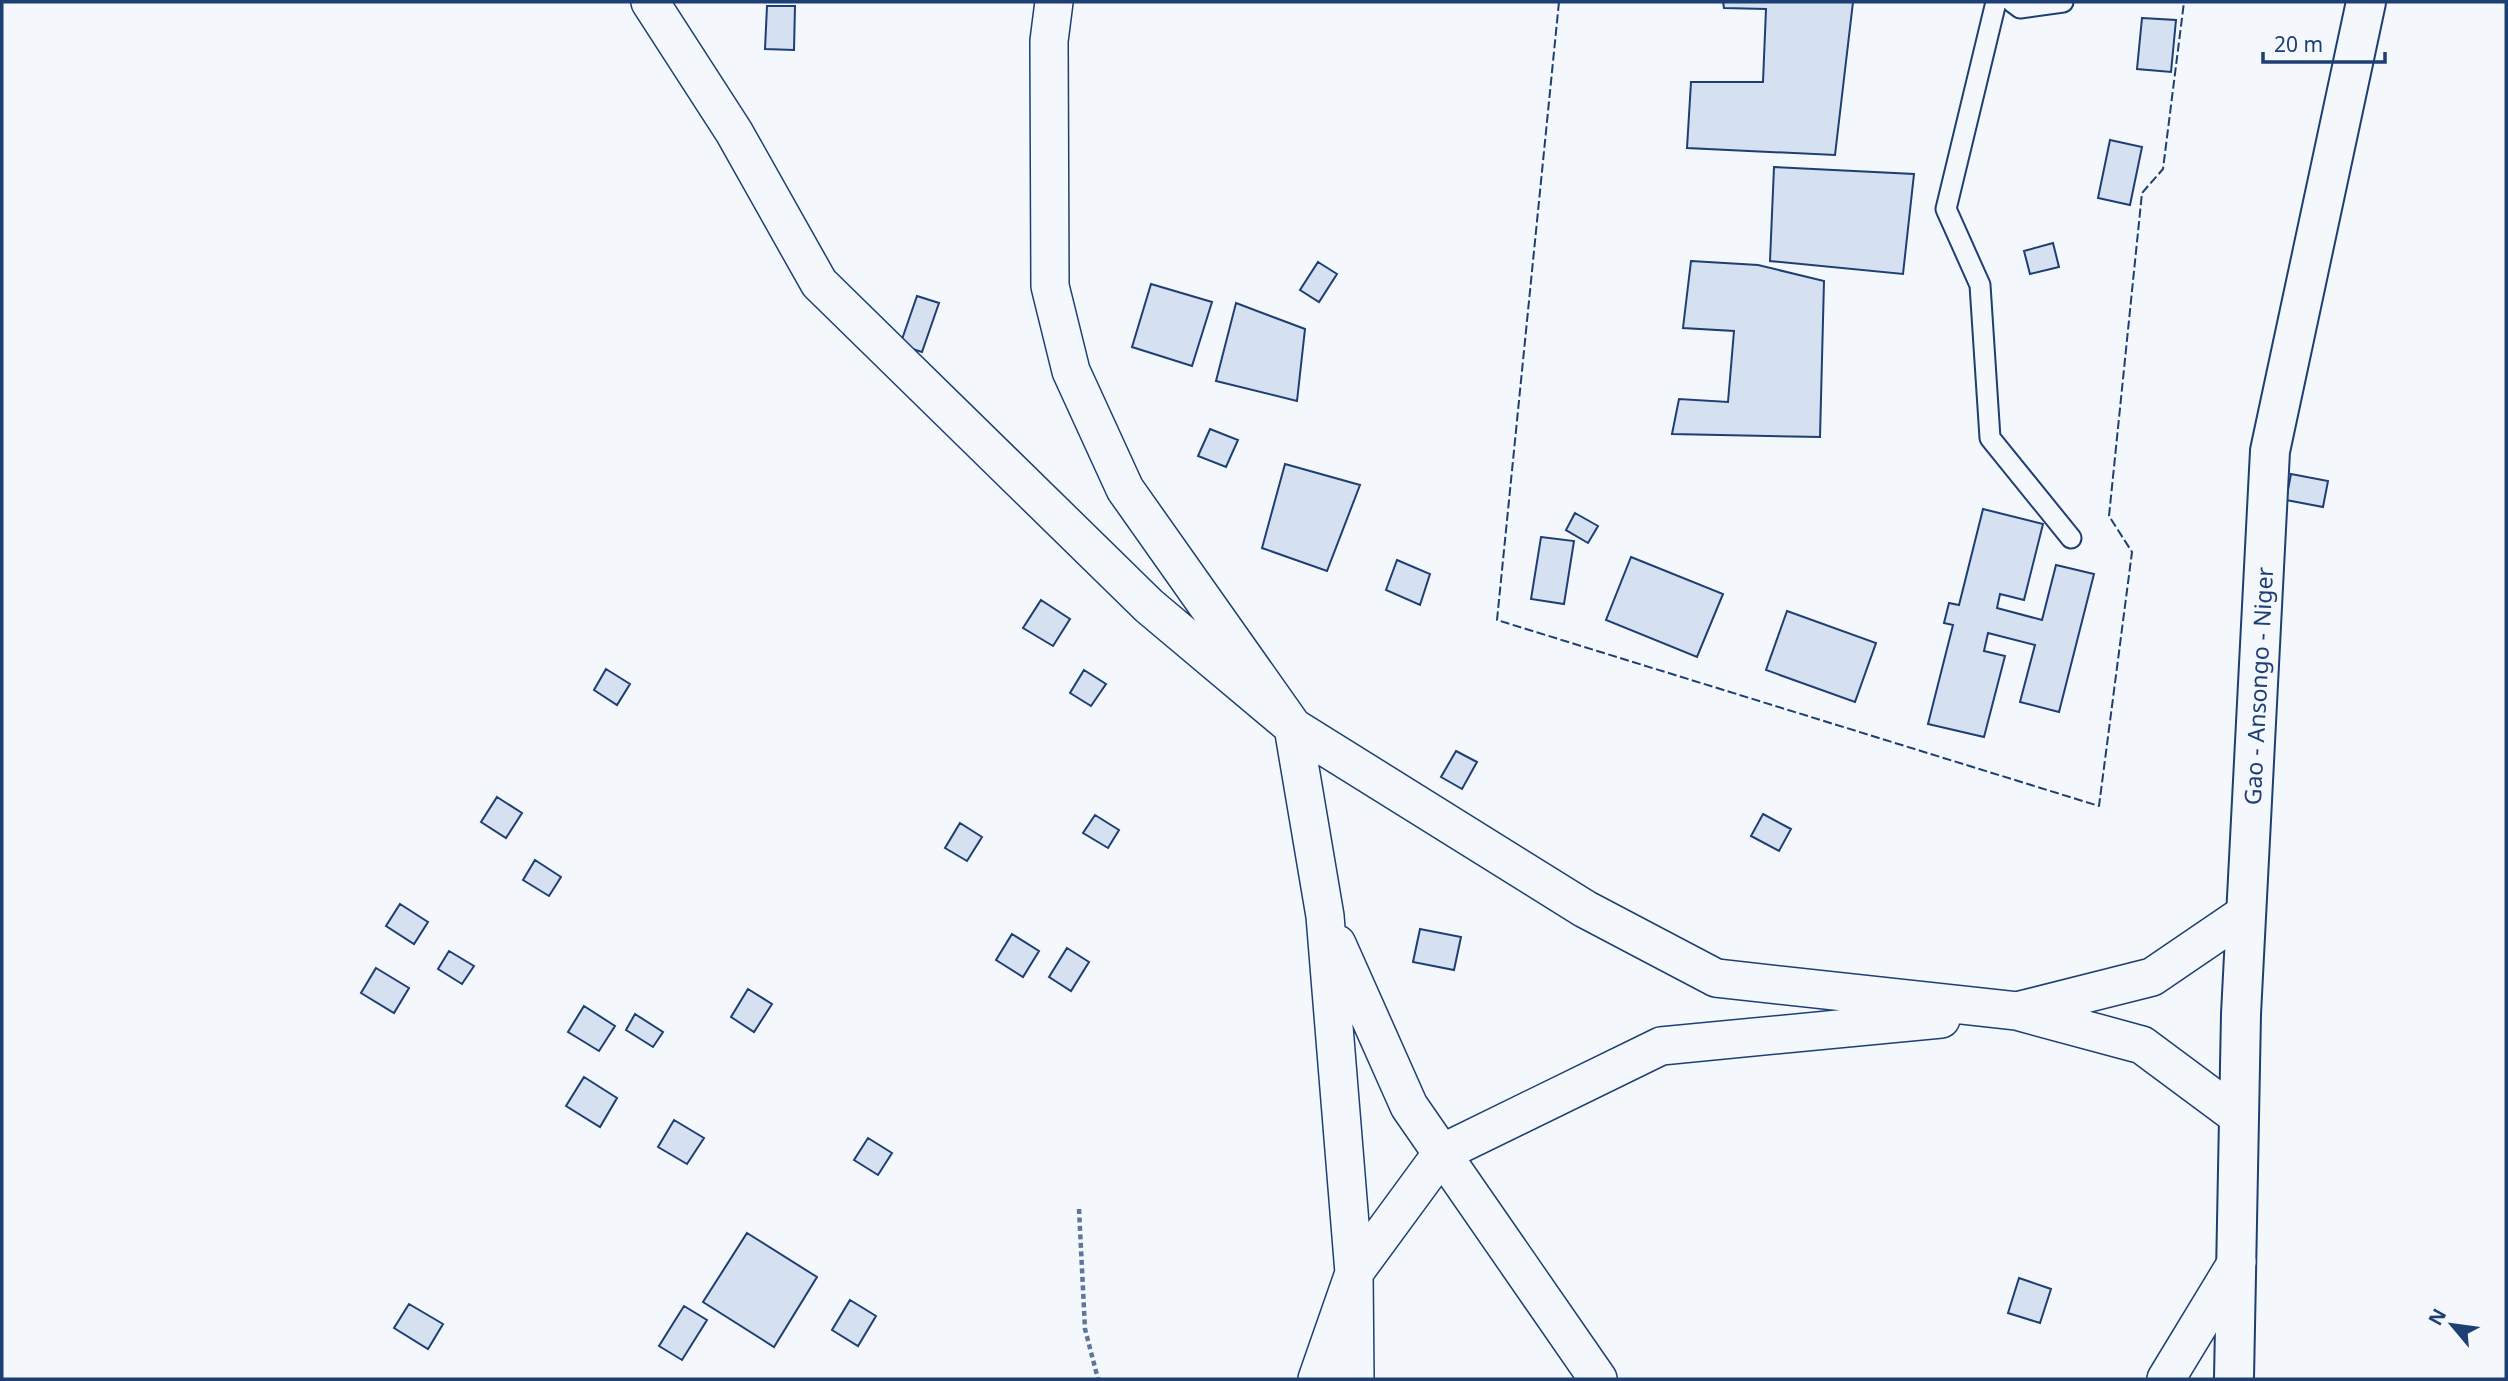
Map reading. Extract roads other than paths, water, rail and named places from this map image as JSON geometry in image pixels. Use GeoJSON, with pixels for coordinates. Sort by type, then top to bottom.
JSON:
{"type":"FeatureCollection","features":[{"type":"Feature","properties":{"kind":"main road","name":"Gao - Ansongo - Niger"},"geometry":{"type":"LineString","coordinates":[[2234,1379],[2246,914],[2270,451],[2366,2]]}},
{"type":"Feature","properties":{"kind":"street"},"geometry":{"type":"LineString","coordinates":[[650,2],[734,132],[820,283],[1149,606],[1293,727],[1585,909],[1716,978],[2017,1011],[2142,1045],[2239,1117]]}},
{"type":"Feature","properties":{"kind":"street"},"geometry":{"type":"LineString","coordinates":[[1054,2],[1049,41],[1050,286],[1071,371],[1125,489],[1293,727],[1325,916],[1354,1273],[1355,1379]]}},
{"type":"Feature","properties":{"kind":"street"},"geometry":{"type":"LineString","coordinates":[[1317,1379],[1354,1273],[1442,1153],[1661,1046],[2017,1011],[2152,977],[2246,914]]}},
{"type":"Feature","properties":{"kind":"street"},"geometry":{"type":"LineString","coordinates":[[1325,916],[1409,1106],[1598,1379]]}},
{"type":"Feature","properties":{"kind":"street"},"geometry":{"type":"LineString","coordinates":[[2166,1379],[2237,1262]]}},
{"type":"Feature","properties":{"kind":"lane"},"geometry":{"type":"LineString","coordinates":[[1996,2],[1946,209],[1980,285],[1990,438],[2071,538]]}},
{"type":"Feature","properties":{"kind":"lane"},"geometry":{"type":"LineString","coordinates":[[2012,2],[2020,8],[2063,2]]}}]}
